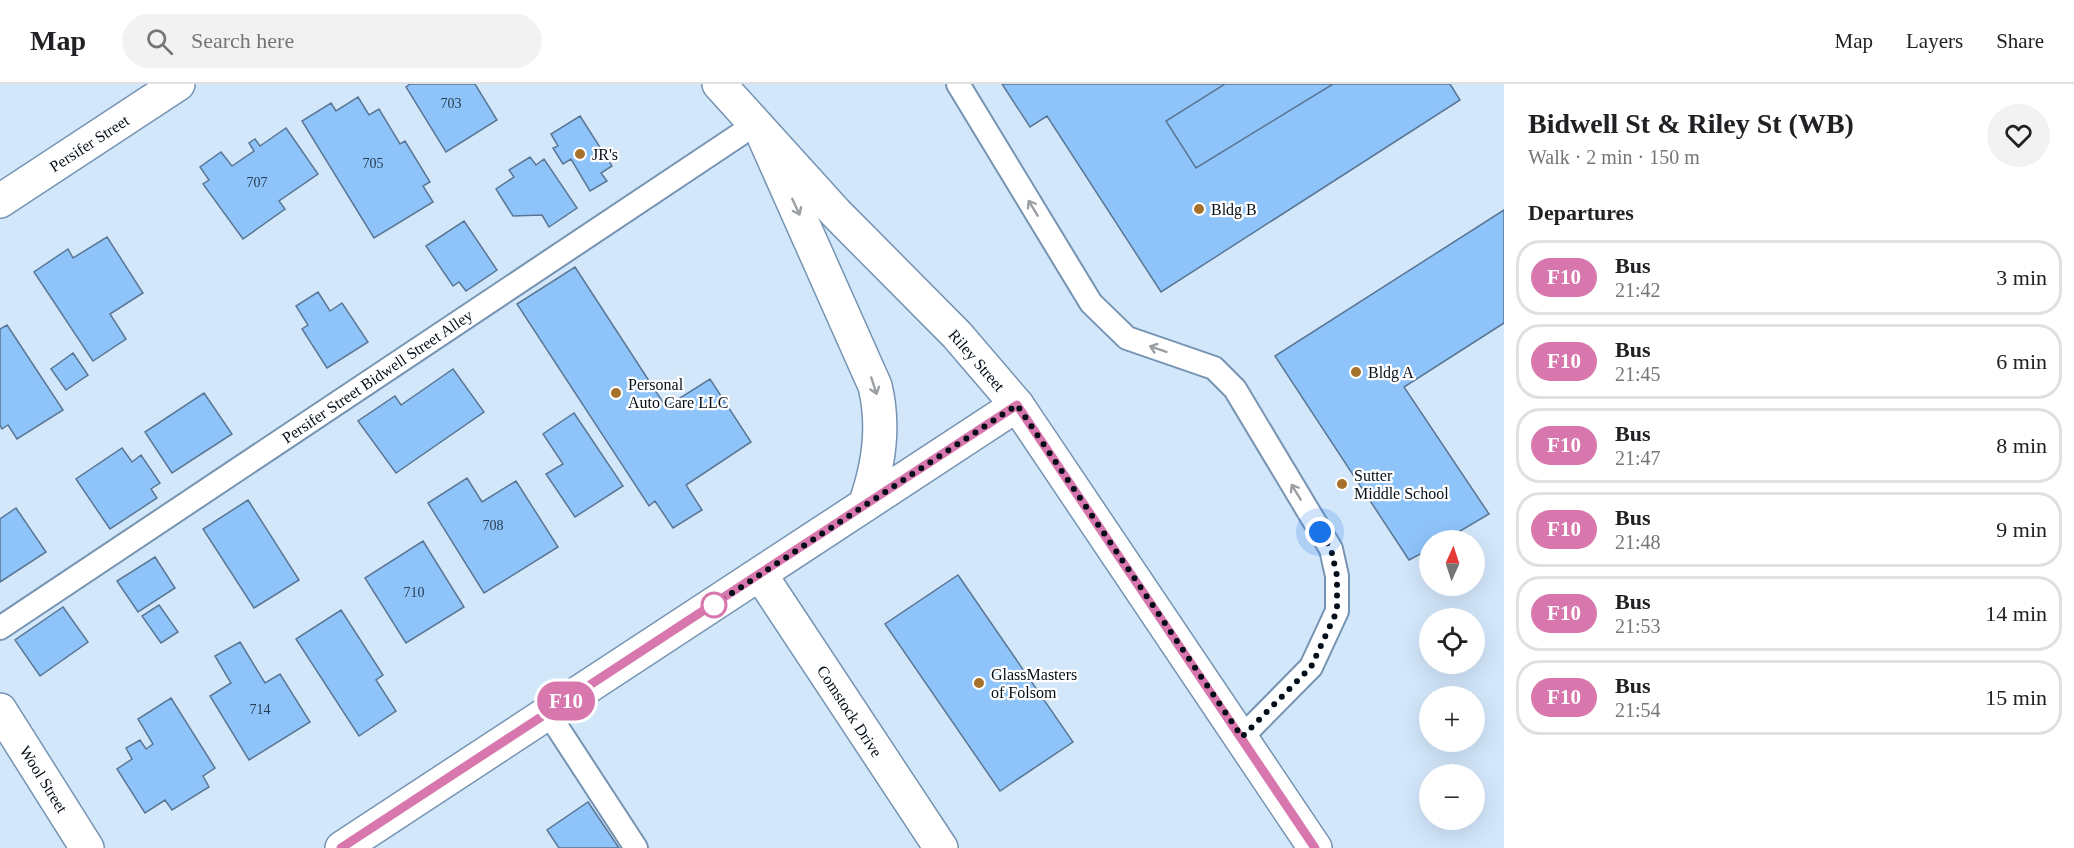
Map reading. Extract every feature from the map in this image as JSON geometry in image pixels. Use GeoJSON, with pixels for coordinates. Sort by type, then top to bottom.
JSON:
{"type":"FeatureCollection","features":[{"type":"Feature","properties":{"kind":"street","name":"Persifer Street"},"geometry":{"type":"LineString","coordinates":[[0,201],[178,84]]}},
{"type":"Feature","properties":{"kind":"street","name":"Riley Street"},"geometry":{"type":"LineString","coordinates":[[718,84],[759,130],[957,334],[1017,405],[1315,848]]}},
{"type":"Feature","properties":{"kind":"street"},"geometry":{"type":"LineString","coordinates":[[759,130],[874,386],[881,423],[879,448],[865,505]]}},
{"type":"Feature","properties":{"kind":"street"},"geometry":{"type":"LineString","coordinates":[[342,848],[1017,405]]}},
{"type":"Feature","properties":{"kind":"street","name":"Comstock Drive"},"geometry":{"type":"LineString","coordinates":[[760,574],[941,848]]}},
{"type":"Feature","properties":{"kind":"street","name":"Wool Street"},"geometry":{"type":"LineString","coordinates":[[0,710],[87,848]]}},
{"type":"Feature","properties":{"kind":"street"},"geometry":{"type":"LineString","coordinates":[[1292,813],[1323,848]]}},
{"type":"Feature","properties":{"kind":"lane"},"geometry":{"type":"LineString","coordinates":[[958,84],[1091,303],[1127,338],[1214,368],[1235,389],[1331,549],[1337,576],[1337,611],[1320,648],[1311,667],[1242,737]]}},
{"type":"Feature","properties":{"kind":"lane","name":"Persifer Street Bidwell Street Alley"},"geometry":{"type":"LineString","coordinates":[[0,628],[759,130]]}},
{"type":"Feature","properties":{"kind":"lane"},"geometry":{"type":"LineString","coordinates":[[548,713],[636,848]]}},
{"type":"Feature","properties":{"kind":"building"},"geometry":{"type":"Polygon","coordinates":[[[410,84],[475,84],[497,120],[446,152],[406,87],[410,84]]]}},
{"type":"Feature","properties":{"kind":"building","name":"Bldg B"},"geometry":{"type":"Polygon","coordinates":[[[1002,84],[1225,84],[1166,121],[1196,168],[1333,84],[1450,84],[1460,100],[1161,292],[1047,116],[1030,127],[1002,84]]]}},
{"type":"Feature","properties":{"kind":"building","name":"Bldg B"},"geometry":{"type":"Polygon","coordinates":[[[1002,84],[1450,84],[1460,100],[1161,292],[1047,116],[1030,127],[1002,84]]]}},
{"type":"Feature","properties":{"kind":"building"},"geometry":{"type":"Polygon","coordinates":[[[358,97],[369,115],[379,109],[400,144],[405,141],[430,182],[423,186],[433,202],[374,238],[302,121],[331,103],[336,111],[358,97]]]}},
{"type":"Feature","properties":{"kind":"building","name":"JR's"},"geometry":{"type":"Polygon","coordinates":[[[580,116],[612,166],[601,173],[607,181],[590,191],[571,159],[563,164],[553,148],[558,146],[551,134],[580,116]]]}},
{"type":"Feature","properties":{"kind":"building"},"geometry":{"type":"Polygon","coordinates":[[[286,128],[318,174],[279,201],[285,209],[243,239],[203,184],[209,180],[200,167],[221,152],[232,166],[254,151],[249,143],[255,139],[260,146],[286,128]]]}},
{"type":"Feature","properties":{"kind":"building"},"geometry":{"type":"Polygon","coordinates":[[[530,157],[536,165],[544,159],[577,208],[549,227],[542,215],[513,216],[496,189],[514,177],[509,170],[530,157]]]}},
{"type":"Feature","properties":{"kind":"building","name":"Bldg A"},"geometry":{"type":"Polygon","coordinates":[[[1504,210],[1504,323],[1404,387],[1489,514],[1462,530],[1419,530],[1419,555],[1409,560],[1275,356],[1504,210]]]}},
{"type":"Feature","properties":{"kind":"building"},"geometry":{"type":"Polygon","coordinates":[[[464,221],[497,270],[466,291],[459,282],[453,286],[426,246],[464,221]]]}},
{"type":"Feature","properties":{"kind":"building"},"geometry":{"type":"Polygon","coordinates":[[[107,237],[143,293],[110,314],[126,339],[93,361],[34,272],[68,249],[73,258],[107,237]]]}},
{"type":"Feature","properties":{"kind":"building","name":"Personal Auto Care LLC"},"geometry":{"type":"Polygon","coordinates":[[[575,267],[666,407],[710,379],[751,442],[686,485],[702,510],[673,528],[655,501],[649,506],[517,304],[575,267]]]}},
{"type":"Feature","properties":{"kind":"building"},"geometry":{"type":"Polygon","coordinates":[[[318,292],[330,311],[342,303],[368,342],[327,368],[302,329],[308,325],[296,306],[318,292]]]}},
{"type":"Feature","properties":{"kind":"building"},"geometry":{"type":"Polygon","coordinates":[[[7,325],[63,410],[17,439],[8,425],[2,429],[0,425],[0,329],[7,325]]]}},
{"type":"Feature","properties":{"kind":"building"},"geometry":{"type":"Polygon","coordinates":[[[73,353],[88,375],[66,390],[51,369],[73,353]]]}},
{"type":"Feature","properties":{"kind":"building"},"geometry":{"type":"Polygon","coordinates":[[[453,369],[484,412],[396,473],[358,421],[395,396],[401,405],[453,369]]]}},
{"type":"Feature","properties":{"kind":"building"},"geometry":{"type":"Polygon","coordinates":[[[204,393],[232,434],[172,473],[145,432],[204,393]]]}},
{"type":"Feature","properties":{"kind":"building"},"geometry":{"type":"Polygon","coordinates":[[[574,413],[623,486],[575,517],[546,474],[563,464],[543,434],[574,413]]]}},
{"type":"Feature","properties":{"kind":"building"},"geometry":{"type":"Polygon","coordinates":[[[122,448],[132,462],[141,455],[160,483],[151,489],[157,498],[110,529],[76,479],[122,448]]]}},
{"type":"Feature","properties":{"kind":"building"},"geometry":{"type":"Polygon","coordinates":[[[467,478],[482,502],[516,481],[558,547],[484,593],[428,503],[467,478]]]}},
{"type":"Feature","properties":{"kind":"building"},"geometry":{"type":"Polygon","coordinates":[[[248,500],[299,580],[254,608],[203,529],[248,500]]]}},
{"type":"Feature","properties":{"kind":"building"},"geometry":{"type":"Polygon","coordinates":[[[16,508],[46,552],[0,582],[0,519],[16,508]]]}},
{"type":"Feature","properties":{"kind":"building"},"geometry":{"type":"Polygon","coordinates":[[[423,541],[464,607],[406,643],[365,578],[423,541]]]}},
{"type":"Feature","properties":{"kind":"building"},"geometry":{"type":"Polygon","coordinates":[[[155,557],[175,588],[138,612],[117,581],[155,557]]]}},
{"type":"Feature","properties":{"kind":"building","name":"GlassMasters of Folsom"},"geometry":{"type":"Polygon","coordinates":[[[958,575],[1073,742],[1000,791],[885,624],[958,575]]]}},
{"type":"Feature","properties":{"kind":"building"},"geometry":{"type":"Polygon","coordinates":[[[159,605],[178,632],[161,643],[142,616],[159,605]]]}},
{"type":"Feature","properties":{"kind":"building"},"geometry":{"type":"Polygon","coordinates":[[[63,607],[88,642],[40,676],[15,640],[63,607]]]}},
{"type":"Feature","properties":{"kind":"building"},"geometry":{"type":"Polygon","coordinates":[[[341,610],[383,675],[376,680],[396,711],[359,736],[296,639],[341,610]]]}},
{"type":"Feature","properties":{"kind":"building"},"geometry":{"type":"Polygon","coordinates":[[[240,642],[265,683],[280,674],[310,722],[249,760],[210,696],[231,683],[215,656],[240,642]]]}},
{"type":"Feature","properties":{"kind":"building"},"geometry":{"type":"Polygon","coordinates":[[[171,698],[215,768],[203,776],[209,787],[172,810],[165,800],[145,813],[117,769],[132,759],[126,748],[140,740],[146,749],[153,744],[138,719],[171,698]]]}},
{"type":"Feature","properties":{"kind":"building"},"geometry":{"type":"Polygon","coordinates":[[[588,802],[619,848],[559,848],[547,830],[588,802]]]}},
{"type":"Feature","properties":{"kind":"bus line","name":"F10"},"geometry":{"type":"LineString","coordinates":[[341,848],[1017,405],[1315,848]]}},
{"type":"Feature","properties":{"kind":"place","name":"JR's"},"geometry":{"type":"Point","coordinates":[580,154]}},
{"type":"Feature","properties":{"kind":"place","name":"Bldg B"},"geometry":{"type":"Point","coordinates":[1199,209]}},
{"type":"Feature","properties":{"kind":"place","name":"Bldg A"},"geometry":{"type":"Point","coordinates":[1356,372]}},
{"type":"Feature","properties":{"kind":"place","name":"Personal Auto Care LLC"},"geometry":{"type":"Point","coordinates":[616,393]}},
{"type":"Feature","properties":{"kind":"place","name":"Sutter Middle School"},"geometry":{"type":"Point","coordinates":[1342,484]}},
{"type":"Feature","properties":{"kind":"place","name":"GlassMasters of Folsom"},"geometry":{"type":"Point","coordinates":[979,683]}},
{"type":"Feature","properties":{"kind":"route"},"geometry":{"type":"LineString","coordinates":[[714,605],[1017,405],[1242,737],[1311,667],[1337,611],[1337,576],[1331,549],[1320,532]]}}]}
